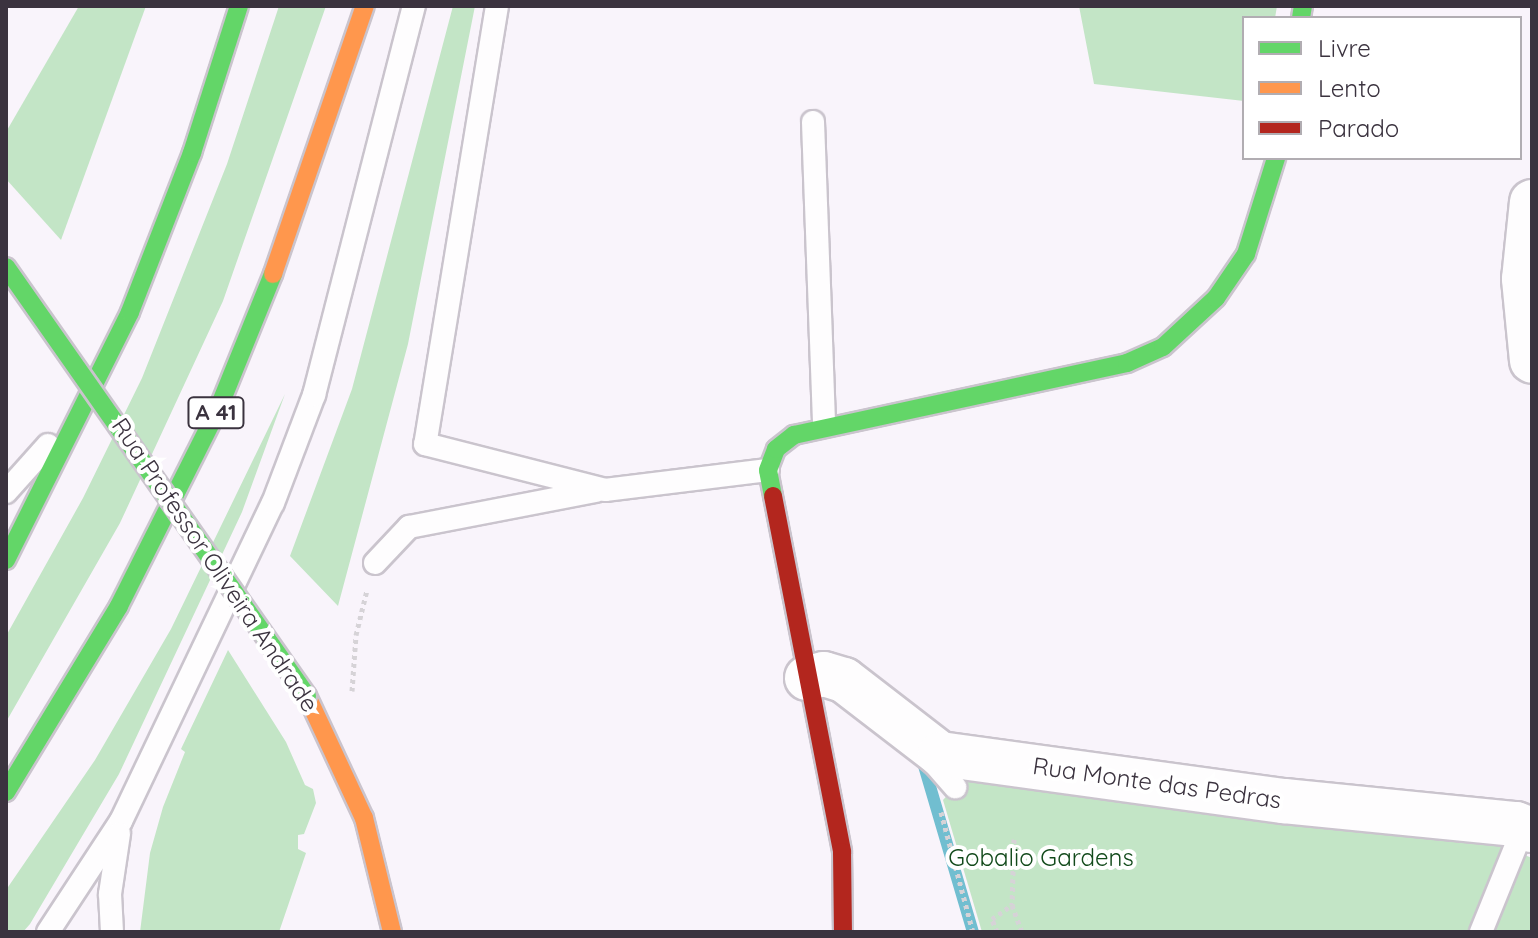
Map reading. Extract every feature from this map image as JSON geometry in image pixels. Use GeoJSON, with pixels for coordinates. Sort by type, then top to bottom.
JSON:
{"type":"FeatureCollection","features":[{"type":"Feature","properties":{"kind":"main road"},"geometry":{"type":"LineString","coordinates":[[6,560],[93,393],[176,195],[239,6]]}},
{"type":"Feature","properties":{"kind":"main road","name":"A 41"},"geometry":{"type":"LineString","coordinates":[[6,792],[119,606],[219,407],[292,229],[365,6]]}},
{"type":"Feature","properties":{"kind":"main road"},"geometry":{"type":"LineString","coordinates":[[843,932],[842,852],[768,470],[776,449],[794,435],[824,425],[1127,363],[1163,347],[1216,298],[1246,254],[1275,160]]}},
{"type":"Feature","properties":{"kind":"main road","name":"Rua Professor Oliveira Andrade"},"geometry":{"type":"LineString","coordinates":[[6,267],[307,696],[364,818],[392,932]]}},
{"type":"Feature","properties":{"kind":"street"},"geometry":{"type":"LineString","coordinates":[[1532,202],[1524,279],[1532,361]]}},
{"type":"Feature","properties":{"kind":"street","name":"Rua Monte das Pedras"},"geometry":{"type":"LineString","coordinates":[[807,678],[824,674],[844,680],[912,737],[940,754],[1284,801],[1528,828]]}},
{"type":"Feature","properties":{"kind":"lane"},"geometry":{"type":"LineString","coordinates":[[48,932],[121,821],[267,517],[314,395],[414,6]]}},
{"type":"Feature","properties":{"kind":"lane"},"geometry":{"type":"LineString","coordinates":[[497,6],[425,444],[605,490]]}},
{"type":"Feature","properties":{"kind":"lane"},"geometry":{"type":"LineString","coordinates":[[813,122],[824,425]]}},
{"type":"Feature","properties":{"kind":"lane"},"geometry":{"type":"LineString","coordinates":[[6,492],[93,393]]}},
{"type":"Feature","properties":{"kind":"lane"},"geometry":{"type":"LineString","coordinates":[[375,563],[409,527],[605,490],[768,470]]}},
{"type":"Feature","properties":{"kind":"lane"},"geometry":{"type":"LineString","coordinates":[[912,737],[955,787]]}},
{"type":"Feature","properties":{"kind":"lane"},"geometry":{"type":"LineString","coordinates":[[112,932],[110,894],[121,821]]}},
{"type":"Feature","properties":{"kind":"lane"},"geometry":{"type":"LineString","coordinates":[[1481,932],[1528,828]]}},
{"type":"Feature","properties":{"kind":"path"},"geometry":{"type":"LineString","coordinates":[[351,707],[356,635],[375,563]]}},
{"type":"Feature","properties":{"kind":"path"},"geometry":{"type":"LineString","coordinates":[[940,808],[973,932]]}},
{"type":"Feature","properties":{"kind":"path"},"geometry":{"type":"LineString","coordinates":[[1014,839],[1012,905],[1022,932]]}},
{"type":"Feature","properties":{"kind":"path"},"geometry":{"type":"LineString","coordinates":[[997,932],[992,919],[1012,905]]}},
{"type":"Feature","properties":{"kind":"green space"},"geometry":{"type":"Polygon","coordinates":[[[79,6],[146,6],[61,240],[6,179],[6,132],[79,6]]]}},
{"type":"Feature","properties":{"kind":"green space"},"geometry":{"type":"Polygon","coordinates":[[[279,6],[326,6],[223,301],[120,523],[6,722],[6,636],[83,498],[142,378],[227,164],[279,6]]]}},
{"type":"Feature","properties":{"kind":"green space"},"geometry":{"type":"Polygon","coordinates":[[[453,6],[475,6],[408,344],[338,606],[290,556],[352,389],[453,6]]]}},
{"type":"Feature","properties":{"kind":"green space"},"geometry":{"type":"Polygon","coordinates":[[[1079,6],[1277,6],[1275,16],[1242,16],[1242,101],[1094,84],[1079,6]]]}},
{"type":"Feature","properties":{"kind":"green space"},"geometry":{"type":"Polygon","coordinates":[[[285,394],[242,512],[119,774],[30,924],[23,932],[6,932],[6,890],[95,760],[171,629],[285,394]]]}},
{"type":"Feature","properties":{"kind":"green space"},"geometry":{"type":"Polygon","coordinates":[[[228,650],[286,742],[305,785],[313,789],[316,803],[304,834],[298,835],[298,849],[306,853],[279,932],[140,932],[150,853],[163,807],[185,752],[181,749],[228,650]]]}},
{"type":"Feature","properties":{"kind":"green space","name":"Gobalio Gardens"},"geometry":{"type":"Polygon","coordinates":[[[969,772],[1487,840],[1532,858],[1532,932],[982,932],[943,800],[969,772]]]}},
{"type":"Feature","properties":{"kind":"waterway"},"geometry":{"type":"LineString","coordinates":[[922,759],[973,932]]}},
{"type":"Feature","properties":{"kind":"traffic: fast"},"geometry":{"type":"LineString","coordinates":[[6,560],[130,312],[192,153],[239,6]]}},
{"type":"Feature","properties":{"kind":"traffic: fast"},"geometry":{"type":"LineString","coordinates":[[1301,16],[1303,6]]}},
{"type":"Feature","properties":{"kind":"traffic: fast"},"geometry":{"type":"LineString","coordinates":[[773,496],[768,470],[776,449],[794,435],[1127,363],[1163,347],[1216,298],[1246,254],[1275,160]]}},
{"type":"Feature","properties":{"kind":"traffic: fast"},"geometry":{"type":"LineString","coordinates":[[6,267],[307,696]]}},
{"type":"Feature","properties":{"kind":"traffic: fast"},"geometry":{"type":"LineString","coordinates":[[6,792],[119,606],[219,407],[273,274]]}},
{"type":"Feature","properties":{"kind":"traffic: slow"},"geometry":{"type":"LineString","coordinates":[[273,274],[365,6]]}},
{"type":"Feature","properties":{"kind":"traffic: slow"},"geometry":{"type":"LineString","coordinates":[[307,696],[364,818],[392,932]]}},
{"type":"Feature","properties":{"kind":"traffic: jam"},"geometry":{"type":"LineString","coordinates":[[773,496],[842,852],[843,932]]}}]}
